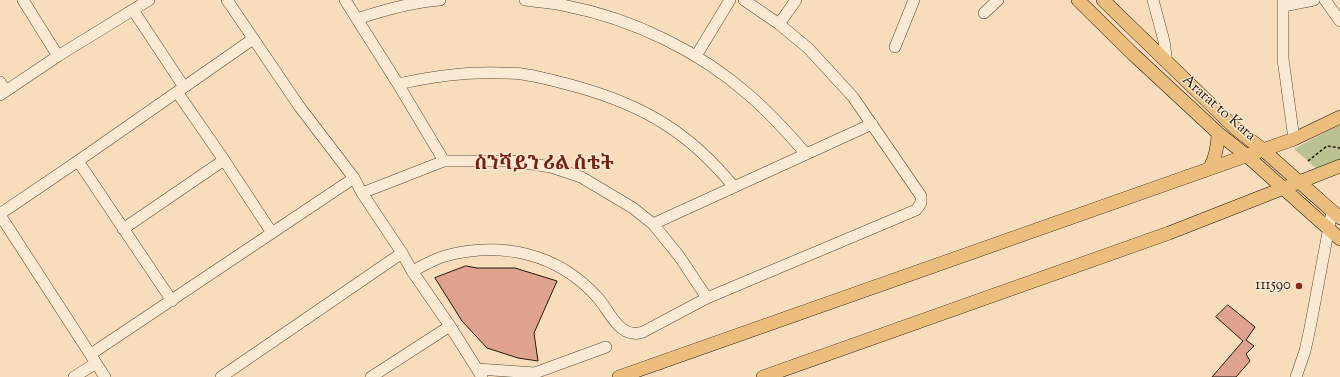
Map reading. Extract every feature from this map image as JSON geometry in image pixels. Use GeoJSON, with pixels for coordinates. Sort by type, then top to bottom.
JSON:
{"type":"FeatureCollection","features":[{"type":"Feature","properties":{"kind":"main road","name":"Ararat to Kara"},"geometry":{"type":"LineString","coordinates":[[1078,0],[1134,55],[1218,133],[1246,155],[1340,239]]}},
{"type":"Feature","properties":{"kind":"main road","name":"Ararat to Kara"},"geometry":{"type":"LineString","coordinates":[[1103,0],[1235,128],[1262,149],[1336,214]]}},
{"type":"Feature","properties":{"kind":"main road"},"geometry":{"type":"LineString","coordinates":[[619,377],[1262,149],[1294,139],[1340,117]]}},
{"type":"Feature","properties":{"kind":"main road"},"geometry":{"type":"LineString","coordinates":[[1210,168],[1216,155],[1218,133]]}},
{"type":"Feature","properties":{"kind":"main road"},"geometry":{"type":"LineString","coordinates":[[763,377],[1169,232],[1340,166]]}},
{"type":"Feature","properties":{"kind":"street"},"geometry":{"type":"LineString","coordinates":[[23,0],[58,56]]}},
{"type":"Feature","properties":{"kind":"street"},"geometry":{"type":"LineString","coordinates":[[2,89],[149,0]]}},
{"type":"Feature","properties":{"kind":"street"},"geometry":{"type":"LineString","coordinates":[[227,0],[299,106],[354,178],[412,271],[480,373],[535,372],[606,347]]}},
{"type":"Feature","properties":{"kind":"street"},"geometry":{"type":"LineString","coordinates":[[345,0],[444,161]]}},
{"type":"Feature","properties":{"kind":"street"},"geometry":{"type":"LineString","coordinates":[[357,19],[395,7],[422,1],[440,0]]}},
{"type":"Feature","properties":{"kind":"street"},"geometry":{"type":"LineString","coordinates":[[525,0],[568,6],[609,17],[640,28],[696,56],[726,76],[750,95],[779,123],[806,154]]}},
{"type":"Feature","properties":{"kind":"street"},"geometry":{"type":"LineString","coordinates":[[696,56],[730,0]]}},
{"type":"Feature","properties":{"kind":"street"},"geometry":{"type":"LineString","coordinates":[[412,271],[445,257],[472,252],[503,250],[534,255],[559,266],[578,279],[599,298],[613,320],[632,334],[642,332],[707,298],[916,210],[921,203],[921,196],[853,97],[808,48],[779,24],[744,0]]}},
{"type":"Feature","properties":{"kind":"street"},"geometry":{"type":"LineString","coordinates":[[779,24],[796,0]]}},
{"type":"Feature","properties":{"kind":"street"},"geometry":{"type":"LineString","coordinates":[[895,47],[914,0]]}},
{"type":"Feature","properties":{"kind":"street"},"geometry":{"type":"LineString","coordinates":[[984,13],[998,0]]}},
{"type":"Feature","properties":{"kind":"street"},"geometry":{"type":"LineString","coordinates":[[1153,0],[1164,41],[1167,63]]}},
{"type":"Feature","properties":{"kind":"street"},"geometry":{"type":"LineString","coordinates":[[1294,139],[1283,59],[1283,3],[1314,0]]}},
{"type":"Feature","properties":{"kind":"street"},"geometry":{"type":"LineString","coordinates":[[1325,0],[1340,21]]}},
{"type":"Feature","properties":{"kind":"street"},"geometry":{"type":"LineString","coordinates":[[133,10],[224,160],[272,233]]}},
{"type":"Feature","properties":{"kind":"street"},"geometry":{"type":"LineString","coordinates":[[105,377],[0,214],[253,39]]}},
{"type":"Feature","properties":{"kind":"street"},"geometry":{"type":"LineString","coordinates":[[398,84],[434,76],[482,72],[521,74],[564,83],[604,94],[642,110],[664,123],[706,155],[734,187]]}},
{"type":"Feature","properties":{"kind":"street"},"geometry":{"type":"LineString","coordinates":[[653,224],[872,124]]}},
{"type":"Feature","properties":{"kind":"street"},"geometry":{"type":"LineString","coordinates":[[123,229],[224,160]]}},
{"type":"Feature","properties":{"kind":"street"},"geometry":{"type":"LineString","coordinates":[[78,161],[172,301]]}},
{"type":"Feature","properties":{"kind":"street"},"geometry":{"type":"LineString","coordinates":[[362,193],[444,161],[512,161],[551,167],[581,177],[614,195],[653,224],[679,256],[707,298]]}},
{"type":"Feature","properties":{"kind":"street"},"geometry":{"type":"LineString","coordinates":[[74,377],[94,359],[172,301],[354,178]]}},
{"type":"Feature","properties":{"kind":"street"},"geometry":{"type":"LineString","coordinates":[[1296,377],[1305,351],[1318,281],[1330,230],[1336,214]]}},
{"type":"Feature","properties":{"kind":"street"},"geometry":{"type":"LineString","coordinates":[[220,377],[402,254]]}},
{"type":"Feature","properties":{"kind":"street"},"geometry":{"type":"LineString","coordinates":[[372,377],[450,326]]}},
{"type":"Feature","properties":{"kind":"path"},"geometry":{"type":"LineString","coordinates":[[1308,161],[1327,146],[1340,148]]}},
{"type":"Feature","properties":{"kind":"green space"},"geometry":{"type":"Polygon","coordinates":[[[1340,124],[1340,163],[1318,170],[1294,149],[1340,124]]]}},
{"type":"Feature","properties":{"kind":"building"},"geometry":{"type":"Polygon","coordinates":[[[466,266],[477,268],[515,268],[557,281],[534,333],[538,361],[518,358],[487,348],[462,321],[435,278],[466,266]]]}},
{"type":"Feature","properties":{"kind":"building"},"geometry":{"type":"Polygon","coordinates":[[[1228,305],[1255,327],[1246,340],[1254,346],[1246,354],[1250,361],[1236,377],[1212,377],[1243,341],[1216,317],[1228,305]]]}},
{"type":"Feature","properties":{"kind":"place","name":"111590"},"geometry":{"type":"Point","coordinates":[1299,286]}},
{"type":"Feature","properties":{"kind":"district","name":"ስንሻይን ሪል ስቴት"},"geometry":{"type":"Point","coordinates":[544,166]}}]}
